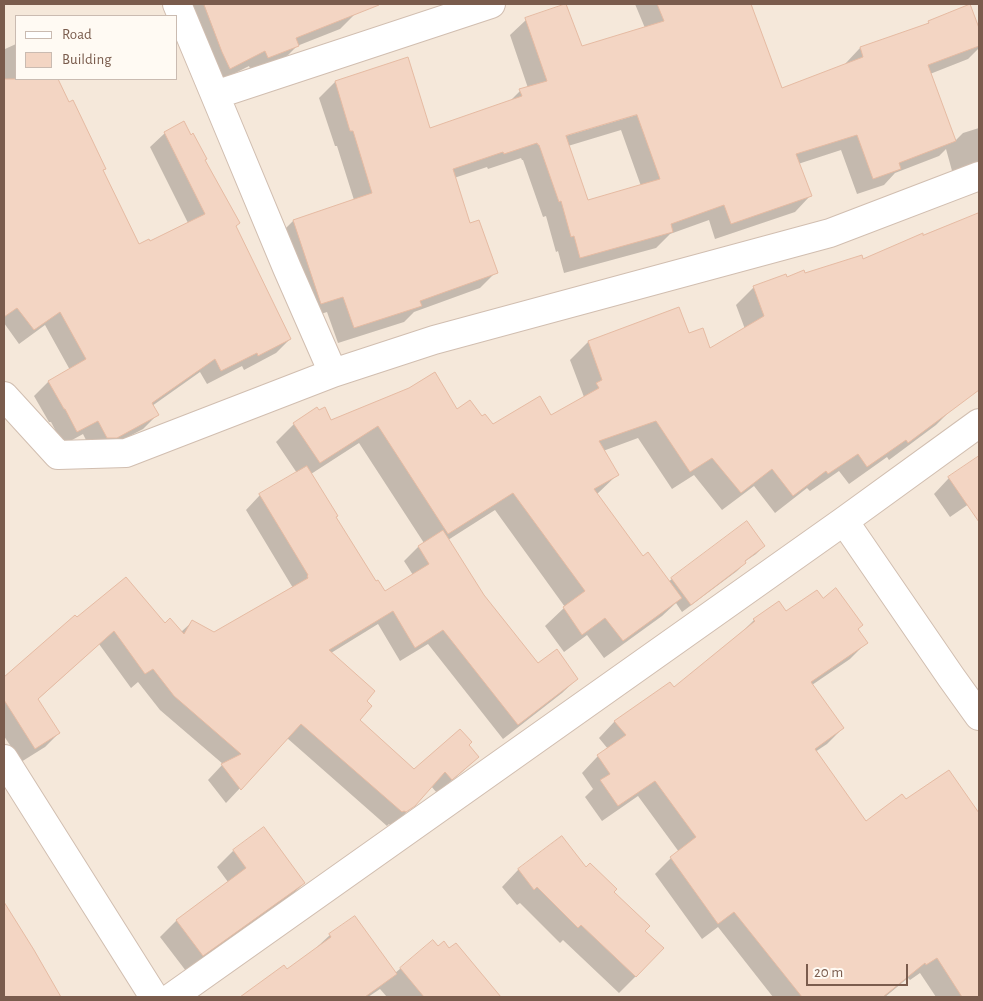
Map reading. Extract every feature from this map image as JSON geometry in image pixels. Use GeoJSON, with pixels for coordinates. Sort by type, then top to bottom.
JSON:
{"type":"FeatureCollection","features":[{"type":"Feature","properties":{"kind":"street"},"geometry":{"type":"LineString","coordinates":[[177,4],[286,268],[333,373]]}},
{"type":"Feature","properties":{"kind":"street"},"geometry":{"type":"LineString","coordinates":[[215,94],[491,4]]}},
{"type":"Feature","properties":{"kind":"street"},"geometry":{"type":"LineString","coordinates":[[4,396],[58,456],[126,453],[333,373],[434,340],[830,233],[979,176]]}},
{"type":"Feature","properties":{"kind":"street"},"geometry":{"type":"LineString","coordinates":[[172,997],[844,521],[979,423]]}},
{"type":"Feature","properties":{"kind":"street"},"geometry":{"type":"LineString","coordinates":[[844,521],[979,716]]}},
{"type":"Feature","properties":{"kind":"street"},"geometry":{"type":"LineString","coordinates":[[4,759],[154,997]]}},
{"type":"Feature","properties":{"kind":"shaded area"},"geometry":{"type":"Polygon","coordinates":[[[4,4],[979,4],[979,997],[4,997],[4,4]]]}},
{"type":"Feature","properties":{"kind":"building"},"geometry":{"type":"Polygon","coordinates":[[[204,4],[379,5],[296,38],[299,46],[268,58],[265,51],[230,69],[204,4]]]}},
{"type":"Feature","properties":{"kind":"building"},"geometry":{"type":"Polygon","coordinates":[[[566,4],[582,46],[664,21],[657,4],[751,4],[782,88],[863,57],[860,47],[929,23],[928,21],[970,4],[979,28],[979,46],[928,65],[956,141],[899,163],[901,169],[873,179],[857,135],[796,154],[812,196],[731,224],[724,205],[671,224],[673,232],[580,258],[574,236],[571,237],[561,201],[559,202],[537,143],[453,169],[470,223],[479,220],[498,273],[420,301],[422,306],[354,328],[343,297],[321,304],[293,220],[372,193],[335,81],[408,57],[430,128],[522,96],[519,89],[547,81],[525,18],[566,4]],[[637,115],[566,136],[588,200],[660,179],[637,115]]]}},
{"type":"Feature","properties":{"kind":"building"},"geometry":{"type":"Polygon","coordinates":[[[4,79],[58,80],[69,102],[73,100],[106,169],[103,170],[139,244],[149,239],[150,241],[205,214],[164,132],[184,121],[191,135],[193,133],[207,159],[205,160],[240,223],[236,226],[291,339],[258,356],[257,353],[221,371],[215,359],[152,403],[159,415],[117,438],[107,438],[98,421],[77,432],[48,381],[86,359],[60,312],[34,330],[17,308],[4,317],[4,79]]]}},
{"type":"Feature","properties":{"kind":"building"},"geometry":{"type":"Polygon","coordinates":[[[979,213],[979,390],[908,443],[906,440],[867,467],[858,454],[828,474],[826,471],[793,496],[772,469],[741,493],[712,458],[690,472],[656,421],[599,441],[619,475],[594,489],[643,556],[648,552],[682,598],[623,641],[605,618],[582,635],[563,607],[585,591],[513,493],[448,534],[378,426],[320,463],[293,423],[317,407],[319,410],[325,407],[331,420],[409,388],[435,372],[457,409],[470,400],[482,416],[485,414],[493,424],[540,396],[551,415],[599,388],[596,383],[602,380],[588,341],[679,307],[689,333],[703,328],[710,348],[764,316],[753,286],[786,274],[787,277],[804,270],[805,273],[862,255],[863,259],[923,233],[923,235],[979,213]]]}},
{"type":"Feature","properties":{"kind":"building"},"geometry":{"type":"Polygon","coordinates":[[[979,456],[979,522],[948,477],[979,456]]]}},
{"type":"Feature","properties":{"kind":"building"},"geometry":{"type":"Polygon","coordinates":[[[307,466],[338,516],[336,517],[376,581],[378,580],[385,591],[429,564],[418,546],[443,530],[484,595],[538,663],[557,649],[578,679],[518,725],[443,630],[415,648],[393,611],[329,650],[375,691],[367,701],[372,706],[360,720],[414,769],[460,729],[472,742],[469,745],[479,757],[452,780],[445,772],[415,806],[406,812],[402,812],[301,724],[241,790],[221,764],[241,754],[174,696],[153,669],[145,674],[114,631],[38,699],[60,733],[35,749],[4,700],[4,677],[75,615],[77,617],[126,577],[165,623],[170,618],[184,634],[192,620],[214,632],[308,578],[308,575],[259,494],[307,466]]]}},
{"type":"Feature","properties":{"kind":"building"},"geometry":{"type":"Polygon","coordinates":[[[747,521],[765,546],[691,605],[671,578],[747,521]]]}},
{"type":"Feature","properties":{"kind":"building"},"geometry":{"type":"Polygon","coordinates":[[[836,588],[863,625],[858,629],[868,643],[811,682],[844,728],[815,749],[866,821],[902,794],[906,799],[949,770],[979,813],[979,997],[962,997],[937,958],[926,965],[925,963],[883,997],[802,997],[734,912],[718,924],[670,857],[696,837],[655,781],[618,806],[600,780],[610,774],[597,755],[626,735],[614,721],[670,682],[674,687],[755,621],[753,619],[779,601],[786,611],[817,590],[823,598],[836,588]]]}},
{"type":"Feature","properties":{"kind":"building"},"geometry":{"type":"Polygon","coordinates":[[[264,827],[305,883],[203,956],[176,920],[246,868],[233,850],[264,827]]]}},
{"type":"Feature","properties":{"kind":"building"},"geometry":{"type":"Polygon","coordinates":[[[562,836],[586,867],[590,863],[617,889],[614,892],[650,926],[645,931],[664,948],[636,977],[581,925],[578,928],[537,887],[534,890],[518,869],[562,836]]]}},
{"type":"Feature","properties":{"kind":"building"},"geometry":{"type":"Polygon","coordinates":[[[4,902],[34,950],[61,997],[4,997],[4,902]]]}},
{"type":"Feature","properties":{"kind":"building"},"geometry":{"type":"Polygon","coordinates":[[[355,916],[397,974],[365,997],[240,997],[284,965],[287,969],[331,937],[329,934],[355,916]]]}},
{"type":"Feature","properties":{"kind":"building"},"geometry":{"type":"Polygon","coordinates":[[[433,940],[438,946],[444,941],[449,948],[456,943],[501,997],[424,997],[400,968],[433,940]]]}}]}
